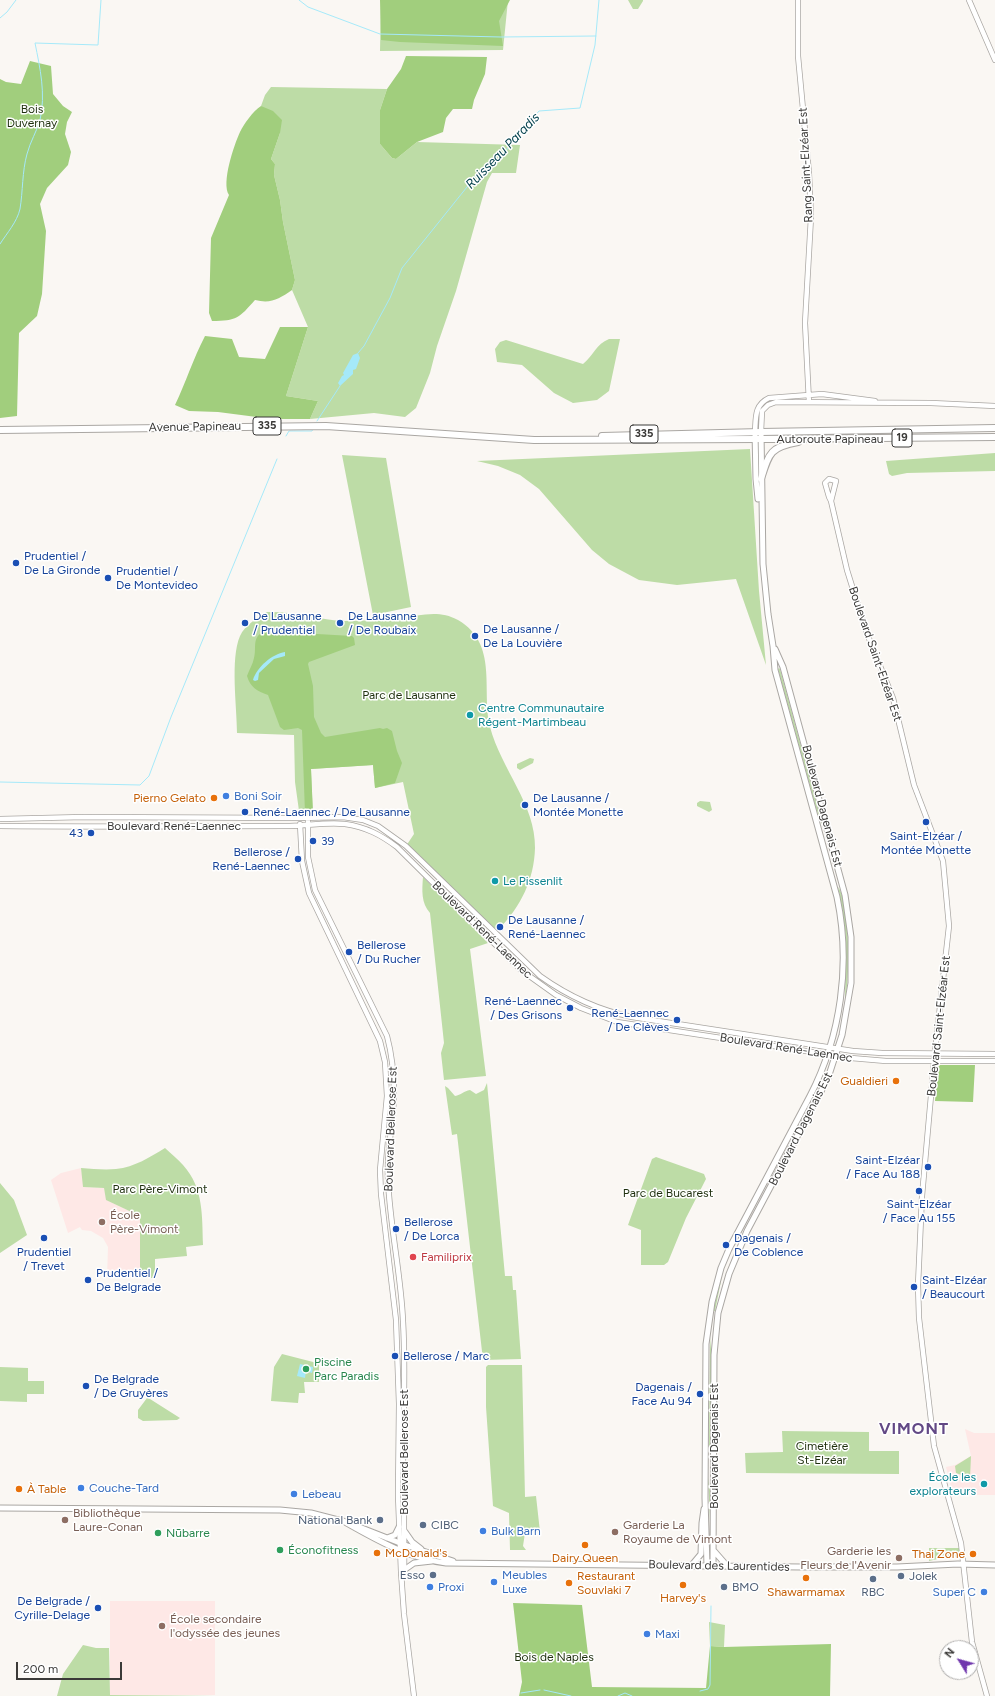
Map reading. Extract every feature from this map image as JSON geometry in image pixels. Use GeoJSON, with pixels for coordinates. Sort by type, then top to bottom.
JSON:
{"type":"FeatureCollection","features":[{"type":"Feature","properties":{"kind":"highway","name":"Avenue Papineau"},"geometry":{"type":"LineString","coordinates":[[0,430],[326,426],[534,440],[631,434],[758,435]]}},
{"type":"Feature","properties":{"kind":"highway","name":"Autoroute Papineau"},"geometry":{"type":"LineString","coordinates":[[758,435],[995,428]]}},
{"type":"Feature","properties":{"kind":"highway","name":"Autoroute Papineau"},"geometry":{"type":"LineString","coordinates":[[758,435],[809,439],[995,437]]}},
{"type":"Feature","properties":{"kind":"highway"},"geometry":{"type":"LineString","coordinates":[[761,479],[768,457],[774,450],[783,445],[809,439]]}},
{"type":"Feature","properties":{"kind":"main road","name":"Boulevard Dagenais Est"},"geometry":{"type":"LineString","coordinates":[[707,1566],[705,1354],[709,1319],[716,1287],[729,1249],[813,1091],[830,1047],[839,1010],[842,982],[843,946],[841,920],[833,882],[775,670],[774,646],[765,592],[758,435]]}},
{"type":"Feature","properties":{"kind":"main road","name":"Boulevard Dagenais Est"},"geometry":{"type":"LineString","coordinates":[[758,435],[756,479],[761,521]]}},
{"type":"Feature","properties":{"kind":"main road","name":"Boulevard Dagenais Est"},"geometry":{"type":"LineString","coordinates":[[713,1566],[714,1355],[716,1325],[723,1291],[743,1240],[821,1092],[836,1056],[846,1018],[851,978],[852,946],[847,904],[835,853],[783,667],[774,646]]}},
{"type":"Feature","properties":{"kind":"main road"},"geometry":{"type":"LineString","coordinates":[[691,1566],[701,1554],[702,1523],[706,1503]]}},
{"type":"Feature","properties":{"kind":"main road","name":"Boulevard des Laurentides"},"geometry":{"type":"LineString","coordinates":[[0,1508],[280,1510],[316,1514],[344,1521],[427,1553],[466,1563]]}},
{"type":"Feature","properties":{"kind":"main road","name":"Boulevard des Laurentides"},"geometry":{"type":"LineString","coordinates":[[344,1521],[366,1535],[403,1551],[433,1561],[466,1563],[728,1567],[897,1567],[964,1564],[995,1565]]}},
{"type":"Feature","properties":{"kind":"main road"},"geometry":{"type":"LineString","coordinates":[[387,1538],[395,1535],[399,1527]]}},
{"type":"Feature","properties":{"kind":"main road"},"geometry":{"type":"LineString","coordinates":[[405,1532],[413,1542],[427,1553]]}},
{"type":"Feature","properties":{"kind":"main road"},"geometry":{"type":"LineString","coordinates":[[714,1551],[728,1567]]}},
{"type":"Feature","properties":{"kind":"main road"},"geometry":{"type":"LineString","coordinates":[[404,1570],[414,1562],[433,1561]]}},
{"type":"Feature","properties":{"kind":"street","name":"Rang Saint-Elzéar Est"},"geometry":{"type":"LineString","coordinates":[[798,0],[798,56],[809,173],[811,216],[805,323],[809,402]]}},
{"type":"Feature","properties":{"kind":"street"},"geometry":{"type":"LineString","coordinates":[[969,0],[995,60]]}},
{"type":"Feature","properties":{"kind":"street"},"geometry":{"type":"LineString","coordinates":[[758,435],[756,413],[758,406],[763,401],[778,396],[830,394],[888,403]]}},
{"type":"Feature","properties":{"kind":"street"},"geometry":{"type":"LineString","coordinates":[[758,435],[761,415],[764,409],[768,404],[776,402],[865,404],[935,403],[995,406]]}},
{"type":"Feature","properties":{"kind":"street","name":"Boulevard Saint-Elzéar Est"},"geometry":{"type":"LineString","coordinates":[[831,501],[847,570],[866,630],[892,698],[914,785],[943,861],[949,926],[934,1061],[922,1199],[918,1285],[919,1318],[934,1446],[958,1528],[964,1564],[972,1642],[988,1696]]}},
{"type":"Feature","properties":{"kind":"street","name":"Boulevard René-Laennec"},"geometry":{"type":"LineString","coordinates":[[0,819],[213,817],[353,818],[370,823],[387,831],[406,846],[531,969],[553,985],[583,1002],[628,1016],[838,1049],[880,1053],[995,1054]]}},
{"type":"Feature","properties":{"kind":"street","name":"Boulevard Bellerose Est"},"geometry":{"type":"LineString","coordinates":[[300,818],[302,861],[309,893],[380,1041],[385,1062],[387,1096],[380,1178],[396,1320],[399,1404],[399,1527],[403,1544]]}},
{"type":"Feature","properties":{"kind":"street","name":"Boulevard Bellerose Est"},"geometry":{"type":"LineString","coordinates":[[308,818],[308,857],[315,890],[386,1036],[392,1058],[394,1093],[387,1169],[388,1194],[404,1327],[405,1362],[403,1474],[405,1532],[403,1551]]}},
{"type":"Feature","properties":{"kind":"street","name":"Boulevard René-Laennec"},"geometry":{"type":"LineString","coordinates":[[0,826],[164,827],[300,826],[308,824],[344,824],[357,826],[386,838],[397,847],[521,970],[556,995],[581,1008],[617,1022],[836,1056],[874,1060],[995,1061]]}},
{"type":"Feature","properties":{"kind":"street"},"geometry":{"type":"LineString","coordinates":[[402,1582],[404,1570],[403,1551]]}},
{"type":"Feature","properties":{"kind":"street"},"geometry":{"type":"LineString","coordinates":[[403,1551],[402,1582],[404,1614],[414,1696]]}},
{"type":"Feature","properties":{"kind":"shaded area","name":"École Père-Vimont"},"geometry":{"type":"Polygon","coordinates":[[[81,1168],[84,1187],[104,1188],[107,1200],[140,1216],[140,1278],[107,1278],[108,1247],[103,1238],[91,1231],[82,1230],[80,1227],[68,1233],[51,1180],[61,1173],[81,1168]]]}},
{"type":"Feature","properties":{"kind":"shaded area"},"geometry":{"type":"Polygon","coordinates":[[[965,1429],[974,1433],[995,1433],[995,1495],[953,1495],[946,1467],[955,1465],[971,1456],[965,1429]]]}},
{"type":"Feature","properties":{"kind":"shaded area","name":"École secondaire l'odyssée des jeunes"},"geometry":{"type":"Polygon","coordinates":[[[110,1601],[215,1601],[215,1695],[110,1695],[110,1601]]]}},
{"type":"Feature","properties":{"kind":"green space"},"geometry":{"type":"Polygon","coordinates":[[[380,0],[510,0],[499,21],[503,46],[381,40],[380,0]]]}},
{"type":"Feature","properties":{"kind":"green space"},"geometry":{"type":"Polygon","coordinates":[[[381,0],[508,0],[503,50],[380,51],[381,0]]]}},
{"type":"Feature","properties":{"kind":"green space"},"geometry":{"type":"Polygon","coordinates":[[[628,0],[643,1],[638,9],[633,9],[628,0]]]}},
{"type":"Feature","properties":{"kind":"green space"},"geometry":{"type":"Polygon","coordinates":[[[406,56],[487,57],[485,74],[474,100],[472,109],[453,109],[446,118],[443,132],[417,142],[396,159],[392,158],[380,144],[380,110],[387,89],[401,69],[406,56]]]}},
{"type":"Feature","properties":{"kind":"green space","name":"Bois Duvernay"},"geometry":{"type":"Polygon","coordinates":[[[30,61],[51,66],[53,94],[63,106],[72,112],[67,122],[65,134],[71,152],[68,165],[47,188],[40,204],[46,231],[42,294],[37,316],[19,333],[17,416],[0,418],[0,79],[6,82],[21,84],[30,61]]]}},
{"type":"Feature","properties":{"kind":"green space"},"geometry":{"type":"Polygon","coordinates":[[[271,87],[387,89],[380,110],[380,144],[392,158],[396,159],[417,142],[520,145],[516,173],[492,173],[487,182],[456,291],[437,346],[430,373],[416,408],[405,417],[374,413],[310,419],[318,401],[286,396],[308,327],[292,290],[295,280],[274,175],[275,164],[271,159],[280,133],[261,106],[265,95],[271,87]]]}},
{"type":"Feature","properties":{"kind":"green space"},"geometry":{"type":"Polygon","coordinates":[[[261,106],[273,111],[282,120],[280,133],[271,159],[275,164],[274,175],[295,280],[292,290],[275,300],[255,300],[241,315],[237,317],[227,320],[212,321],[209,313],[211,238],[229,195],[226,182],[227,173],[237,138],[249,118],[261,106]]]}},
{"type":"Feature","properties":{"kind":"green space"},"geometry":{"type":"Polygon","coordinates":[[[280,327],[308,327],[286,396],[318,401],[310,419],[272,419],[218,412],[189,411],[175,405],[205,336],[232,339],[239,357],[265,359],[280,327]]]}},
{"type":"Feature","properties":{"kind":"green space"},"geometry":{"type":"Polygon","coordinates":[[[609,339],[620,339],[609,391],[597,400],[573,403],[554,393],[522,365],[497,362],[495,349],[500,342],[506,340],[583,364],[601,344],[609,339]]]}},
{"type":"Feature","properties":{"kind":"green space"},"geometry":{"type":"Polygon","coordinates":[[[750,449],[759,591],[766,665],[736,579],[677,585],[639,580],[609,564],[592,550],[539,489],[520,475],[498,466],[477,461],[750,449]]]}},
{"type":"Feature","properties":{"kind":"green space"},"geometry":{"type":"Polygon","coordinates":[[[995,453],[995,471],[907,473],[892,476],[889,474],[886,461],[995,453]]]}},
{"type":"Feature","properties":{"kind":"green space"},"geometry":{"type":"Polygon","coordinates":[[[342,455],[386,458],[411,607],[373,615],[342,455]]]}},
{"type":"Feature","properties":{"kind":"green space","name":"Parc de Lausanne"},"geometry":{"type":"Polygon","coordinates":[[[267,612],[287,613],[345,621],[366,621],[436,614],[458,620],[471,630],[479,642],[484,655],[490,727],[502,758],[524,802],[534,832],[534,860],[529,882],[520,902],[499,929],[494,928],[406,846],[414,834],[403,782],[375,788],[373,765],[311,769],[313,818],[300,818],[295,782],[294,735],[237,733],[235,657],[237,646],[240,636],[245,628],[267,612]]]}},
{"type":"Feature","properties":{"kind":"green space"},"geometry":{"type":"Polygon","coordinates":[[[265,631],[352,636],[354,638],[355,645],[309,662],[308,664],[313,686],[314,717],[321,733],[325,737],[380,728],[387,728],[392,731],[402,763],[395,783],[375,788],[373,765],[311,769],[313,813],[305,813],[302,730],[298,728],[284,730],[280,727],[268,695],[254,688],[247,676],[255,654],[256,639],[265,631]]]}},
{"type":"Feature","properties":{"kind":"green space"},"geometry":{"type":"Polygon","coordinates":[[[779,668],[823,827],[816,808],[778,669],[779,668]]]}},
{"type":"Feature","properties":{"kind":"green space"},"geometry":{"type":"Polygon","coordinates":[[[530,758],[534,759],[533,763],[520,770],[517,768],[517,764],[530,758]]]}},
{"type":"Feature","properties":{"kind":"green space"},"geometry":{"type":"Polygon","coordinates":[[[700,801],[710,802],[712,810],[709,812],[697,806],[697,803],[700,801]]]}},
{"type":"Feature","properties":{"kind":"green space"},"geometry":{"type":"Polygon","coordinates":[[[423,877],[488,943],[470,949],[486,1076],[444,1080],[441,1053],[444,1043],[430,913],[425,905],[423,896],[423,877]]]}},
{"type":"Feature","properties":{"kind":"green space"},"geometry":{"type":"Polygon","coordinates":[[[838,887],[843,899],[848,936],[848,970],[845,1005],[846,938],[838,887]]]}},
{"type":"Feature","properties":{"kind":"green space"},"geometry":{"type":"Polygon","coordinates":[[[940,1065],[975,1065],[973,1102],[935,1101],[938,1067],[940,1065]]]}},
{"type":"Feature","properties":{"kind":"green space"},"geometry":{"type":"Polygon","coordinates":[[[487,1083],[505,1276],[512,1276],[513,1290],[516,1290],[521,1359],[483,1360],[457,1134],[452,1135],[445,1086],[455,1096],[470,1090],[476,1094],[484,1090],[487,1083]]]}},
{"type":"Feature","properties":{"kind":"green space","name":"Parc Père-Vimont"},"geometry":{"type":"Polygon","coordinates":[[[165,1148],[183,1165],[195,1183],[202,1213],[203,1245],[186,1247],[187,1256],[155,1259],[155,1278],[140,1278],[140,1216],[106,1200],[104,1188],[83,1187],[81,1168],[123,1168],[142,1161],[165,1148]]]}},
{"type":"Feature","properties":{"kind":"green space","name":"Parc de Bucarest"},"geometry":{"type":"Polygon","coordinates":[[[656,1157],[704,1174],[706,1179],[686,1218],[668,1262],[664,1265],[641,1265],[641,1230],[628,1225],[652,1159],[656,1157]]]}},
{"type":"Feature","properties":{"kind":"green space"},"geometry":{"type":"Polygon","coordinates":[[[0,1183],[14,1200],[27,1235],[0,1253],[0,1183]]]}},
{"type":"Feature","properties":{"kind":"green space"},"geometry":{"type":"Polygon","coordinates":[[[722,1276],[715,1311],[713,1311],[722,1276]]]}},
{"type":"Feature","properties":{"kind":"green space"},"geometry":{"type":"Polygon","coordinates":[[[710,1337],[711,1450],[709,1450],[710,1337]]]}},
{"type":"Feature","properties":{"kind":"green space"},"geometry":{"type":"Polygon","coordinates":[[[282,1354],[317,1363],[319,1365],[319,1382],[304,1382],[305,1393],[299,1393],[298,1403],[271,1401],[274,1367],[282,1354]]]}},
{"type":"Feature","properties":{"kind":"green space"},"geometry":{"type":"Polygon","coordinates":[[[488,1365],[522,1365],[525,1497],[536,1496],[540,1532],[525,1533],[523,1546],[526,1550],[510,1550],[509,1513],[493,1506],[486,1407],[486,1367],[488,1365]]]}},
{"type":"Feature","properties":{"kind":"green space"},"geometry":{"type":"Polygon","coordinates":[[[0,1367],[28,1368],[28,1381],[44,1381],[44,1394],[27,1394],[27,1402],[0,1401],[0,1367]]]}},
{"type":"Feature","properties":{"kind":"green space"},"geometry":{"type":"Polygon","coordinates":[[[147,1398],[180,1418],[177,1420],[143,1421],[138,1418],[138,1410],[147,1398]]]}},
{"type":"Feature","properties":{"kind":"green space","name":"Cimetière St-Elzéar"},"geometry":{"type":"Polygon","coordinates":[[[782,1431],[869,1432],[869,1451],[899,1451],[899,1474],[746,1473],[745,1453],[783,1452],[782,1431]]]}},
{"type":"Feature","properties":{"kind":"green space"},"geometry":{"type":"Polygon","coordinates":[[[971,1456],[970,1478],[956,1473],[955,1466],[971,1456]]]}},
{"type":"Feature","properties":{"kind":"green space"},"geometry":{"type":"Polygon","coordinates":[[[708,1477],[711,1497],[710,1521],[708,1477]]]}},
{"type":"Feature","properties":{"kind":"green space"},"geometry":{"type":"Polygon","coordinates":[[[929,1548],[959,1548],[959,1555],[957,1557],[929,1561],[929,1548]]]}},
{"type":"Feature","properties":{"kind":"green space","name":"Bois de Naples"},"geometry":{"type":"Polygon","coordinates":[[[513,1603],[582,1605],[592,1687],[706,1688],[710,1646],[724,1647],[831,1644],[830,1696],[519,1696],[522,1682],[513,1603]]]}},
{"type":"Feature","properties":{"kind":"green space"},"geometry":{"type":"Polygon","coordinates":[[[709,1622],[725,1625],[724,1647],[710,1646],[709,1622]]]}},
{"type":"Feature","properties":{"kind":"green space"},"geometry":{"type":"Polygon","coordinates":[[[83,1645],[96,1648],[109,1648],[110,1695],[215,1696],[57,1696],[63,1674],[83,1645]]]}},
{"type":"Feature","properties":{"kind":"water"},"geometry":{"type":"Polygon","coordinates":[[[358,353],[360,358],[356,369],[353,370],[353,374],[340,386],[338,383],[344,375],[343,373],[353,355],[358,353]]]}},
{"type":"Feature","properties":{"kind":"water"},"geometry":{"type":"Polygon","coordinates":[[[285,652],[285,656],[274,659],[259,673],[258,680],[253,680],[261,666],[270,658],[285,652]]]}},
{"type":"Feature","properties":{"kind":"water","name":"Piscine Parc Paradis"},"geometry":{"type":"Polygon","coordinates":[[[300,1364],[313,1367],[312,1373],[306,1371],[305,1378],[297,1376],[300,1364]]]}},
{"type":"Feature","properties":{"kind":"waterway"},"geometry":{"type":"LineString","coordinates":[[0,18],[7,12],[16,0]]}},
{"type":"Feature","properties":{"kind":"waterway"},"geometry":{"type":"LineString","coordinates":[[0,244],[19,214],[25,161],[39,124],[42,110],[42,81],[35,43],[98,45],[101,0]]}},
{"type":"Feature","properties":{"kind":"waterway"},"geometry":{"type":"LineString","coordinates":[[299,0],[308,7],[380,34],[501,37],[596,36]]}},
{"type":"Feature","properties":{"kind":"waterway","name":"Ruisseau Paradis"},"geometry":{"type":"LineString","coordinates":[[358,353],[364,346],[390,298],[402,268],[479,172],[498,160],[539,111],[580,108],[595,45],[599,0]]}},
{"type":"Feature","properties":{"kind":"waterway"},"geometry":{"type":"LineString","coordinates":[[317,421],[340,386]]}},
{"type":"Feature","properties":{"kind":"waterway"},"geometry":{"type":"LineString","coordinates":[[286,436],[289,431],[312,431],[313,429]]}},
{"type":"Feature","properties":{"kind":"waterway"},"geometry":{"type":"LineString","coordinates":[[0,782],[140,785],[149,776],[171,717],[277,459]]}},
{"type":"Feature","properties":{"kind":"waterway"},"geometry":{"type":"LineString","coordinates":[[700,1691],[708,1689],[710,1685],[711,1606]]}},
{"type":"Feature","properties":{"kind":"waterway"},"geometry":{"type":"LineString","coordinates":[[521,1693],[540,1690]]}},
{"type":"Feature","properties":{"kind":"waterway"},"geometry":{"type":"LineString","coordinates":[[544,1690],[571,1696]]}},
{"type":"Feature","properties":{"kind":"waterway"},"geometry":{"type":"LineString","coordinates":[[618,1696],[625,1693],[632,1696]]}},
{"type":"Feature","properties":{"kind":"place","name":"Prudentiel / De La Gironde"},"geometry":{"type":"Point","coordinates":[16,563]}},
{"type":"Feature","properties":{"kind":"place","name":"Prudentiel / De Montevideo"},"geometry":{"type":"Point","coordinates":[108,578]}},
{"type":"Feature","properties":{"kind":"place","name":"De Lausanne / Prudentiel"},"geometry":{"type":"Point","coordinates":[245,623]}},
{"type":"Feature","properties":{"kind":"place","name":"De Lausanne / De Roubaix"},"geometry":{"type":"Point","coordinates":[340,623]}},
{"type":"Feature","properties":{"kind":"place","name":"De Lausanne / De La Louvière"},"geometry":{"type":"Point","coordinates":[475,636]}},
{"type":"Feature","properties":{"kind":"place","name":"Centre Communautaire Régent-Martimbeau"},"geometry":{"type":"Point","coordinates":[470,715]}},
{"type":"Feature","properties":{"kind":"place","name":"Boni Soir"},"geometry":{"type":"Point","coordinates":[226,796]}},
{"type":"Feature","properties":{"kind":"place","name":"Pierno Gelato"},"geometry":{"type":"Point","coordinates":[214,798]}},
{"type":"Feature","properties":{"kind":"place","name":"De Lausanne / Montée Monette"},"geometry":{"type":"Point","coordinates":[525,805]}},
{"type":"Feature","properties":{"kind":"place","name":"René-Laennec / De Lausanne"},"geometry":{"type":"Point","coordinates":[245,812]}},
{"type":"Feature","properties":{"kind":"place","name":"Saint-Elzéar / Montée Monette"},"geometry":{"type":"Point","coordinates":[926,822]}},
{"type":"Feature","properties":{"kind":"place","name":"43"},"geometry":{"type":"Point","coordinates":[91,833]}},
{"type":"Feature","properties":{"kind":"place","name":"39"},"geometry":{"type":"Point","coordinates":[313,841]}},
{"type":"Feature","properties":{"kind":"place","name":"Bellerose / René-Laennec"},"geometry":{"type":"Point","coordinates":[298,859]}},
{"type":"Feature","properties":{"kind":"place","name":"Le Pissenlit"},"geometry":{"type":"Point","coordinates":[495,881]}},
{"type":"Feature","properties":{"kind":"place","name":"De Lausanne / René-Laennec"},"geometry":{"type":"Point","coordinates":[500,927]}},
{"type":"Feature","properties":{"kind":"place","name":"Bellerose / Du Rucher"},"geometry":{"type":"Point","coordinates":[349,952]}},
{"type":"Feature","properties":{"kind":"place","name":"René-Laennec / Des Grisons"},"geometry":{"type":"Point","coordinates":[570,1008]}},
{"type":"Feature","properties":{"kind":"place","name":"René-Laennec / De Clèves"},"geometry":{"type":"Point","coordinates":[677,1020]}},
{"type":"Feature","properties":{"kind":"place","name":"Gualdieri"},"geometry":{"type":"Point","coordinates":[896,1081]}},
{"type":"Feature","properties":{"kind":"place","name":"Saint-Elzéar / Face Au 188"},"geometry":{"type":"Point","coordinates":[928,1167]}},
{"type":"Feature","properties":{"kind":"place","name":"Saint-Elzéar / Face Au 155"},"geometry":{"type":"Point","coordinates":[919,1191]}},
{"type":"Feature","properties":{"kind":"place","name":"École Père-Vimont"},"geometry":{"type":"Point","coordinates":[102,1222]}},
{"type":"Feature","properties":{"kind":"place","name":"Bellerose / De Lorca"},"geometry":{"type":"Point","coordinates":[396,1229]}},
{"type":"Feature","properties":{"kind":"place","name":"Prudentiel / Trevet"},"geometry":{"type":"Point","coordinates":[44,1238]}},
{"type":"Feature","properties":{"kind":"place","name":"Dagenais / De Coblence"},"geometry":{"type":"Point","coordinates":[726,1245]}},
{"type":"Feature","properties":{"kind":"place","name":"Familiprix"},"geometry":{"type":"Point","coordinates":[413,1257]}},
{"type":"Feature","properties":{"kind":"place","name":"Prudentiel / De Belgrade"},"geometry":{"type":"Point","coordinates":[88,1280]}},
{"type":"Feature","properties":{"kind":"place","name":"Saint-Elzéar / Beaucourt"},"geometry":{"type":"Point","coordinates":[914,1287]}},
{"type":"Feature","properties":{"kind":"place","name":"Bellerose / Marc"},"geometry":{"type":"Point","coordinates":[395,1356]}},
{"type":"Feature","properties":{"kind":"place","name":"Piscine Parc Paradis"},"geometry":{"type":"Point","coordinates":[306,1369]}},
{"type":"Feature","properties":{"kind":"place","name":"De Belgrade / De Gruyères"},"geometry":{"type":"Point","coordinates":[86,1386]}},
{"type":"Feature","properties":{"kind":"place","name":"Dagenais / Face Au 94"},"geometry":{"type":"Point","coordinates":[700,1394]}},
{"type":"Feature","properties":{"kind":"place","name":"École les explorateurs"},"geometry":{"type":"Point","coordinates":[984,1484]}},
{"type":"Feature","properties":{"kind":"place","name":"Couche-Tard"},"geometry":{"type":"Point","coordinates":[81,1488]}},
{"type":"Feature","properties":{"kind":"place","name":"À Table"},"geometry":{"type":"Point","coordinates":[19,1489]}},
{"type":"Feature","properties":{"kind":"place","name":"Lebeau"},"geometry":{"type":"Point","coordinates":[294,1494]}},
{"type":"Feature","properties":{"kind":"place","name":"Bibliothèque Laure-Conan"},"geometry":{"type":"Point","coordinates":[65,1520]}},
{"type":"Feature","properties":{"kind":"place","name":"National Bank"},"geometry":{"type":"Point","coordinates":[380,1520]}},
{"type":"Feature","properties":{"kind":"place","name":"CIBC"},"geometry":{"type":"Point","coordinates":[423,1525]}},
{"type":"Feature","properties":{"kind":"place","name":"Bulk Barn"},"geometry":{"type":"Point","coordinates":[483,1531]}},
{"type":"Feature","properties":{"kind":"place","name":"Garderie La Royaume de Vimont"},"geometry":{"type":"Point","coordinates":[615,1532]}},
{"type":"Feature","properties":{"kind":"place","name":"Nūbarre"},"geometry":{"type":"Point","coordinates":[158,1533]}},
{"type":"Feature","properties":{"kind":"place","name":"Dairy Queen"},"geometry":{"type":"Point","coordinates":[585,1545]}},
{"type":"Feature","properties":{"kind":"place","name":"Éconofitness"},"geometry":{"type":"Point","coordinates":[280,1550]}},
{"type":"Feature","properties":{"kind":"place","name":"McDonald's"},"geometry":{"type":"Point","coordinates":[377,1553]}},
{"type":"Feature","properties":{"kind":"place","name":"Thai Zone"},"geometry":{"type":"Point","coordinates":[973,1554]}},
{"type":"Feature","properties":{"kind":"place","name":"Garderie les Fleurs de l'Avenir"},"geometry":{"type":"Point","coordinates":[899,1558]}},
{"type":"Feature","properties":{"kind":"place","name":"Esso"},"geometry":{"type":"Point","coordinates":[433,1575]}},
{"type":"Feature","properties":{"kind":"place","name":"Jolek"},"geometry":{"type":"Point","coordinates":[901,1576]}},
{"type":"Feature","properties":{"kind":"place","name":"Shawarmamax"},"geometry":{"type":"Point","coordinates":[806,1578]}},
{"type":"Feature","properties":{"kind":"place","name":"RBC"},"geometry":{"type":"Point","coordinates":[873,1579]}},
{"type":"Feature","properties":{"kind":"place","name":"Meubles Luxe"},"geometry":{"type":"Point","coordinates":[494,1582]}},
{"type":"Feature","properties":{"kind":"place","name":"Restaurant Souvlaki 7"},"geometry":{"type":"Point","coordinates":[569,1583]}},
{"type":"Feature","properties":{"kind":"place","name":"Harvey's"},"geometry":{"type":"Point","coordinates":[683,1585]}},
{"type":"Feature","properties":{"kind":"place","name":"Proxi"},"geometry":{"type":"Point","coordinates":[430,1587]}},
{"type":"Feature","properties":{"kind":"place","name":"BMO"},"geometry":{"type":"Point","coordinates":[724,1587]}},
{"type":"Feature","properties":{"kind":"place","name":"Super C"},"geometry":{"type":"Point","coordinates":[984,1592]}},
{"type":"Feature","properties":{"kind":"place","name":"De Belgrade / Cyrille-Delage"},"geometry":{"type":"Point","coordinates":[98,1608]}},
{"type":"Feature","properties":{"kind":"place","name":"École secondaire l'odyssée des jeunes"},"geometry":{"type":"Point","coordinates":[162,1626]}},
{"type":"Feature","properties":{"kind":"place","name":"Maxi"},"geometry":{"type":"Point","coordinates":[647,1634]}},
{"type":"Feature","properties":{"kind":"district","name":"VIMONT"},"geometry":{"type":"Point","coordinates":[914,1429]}}]}
